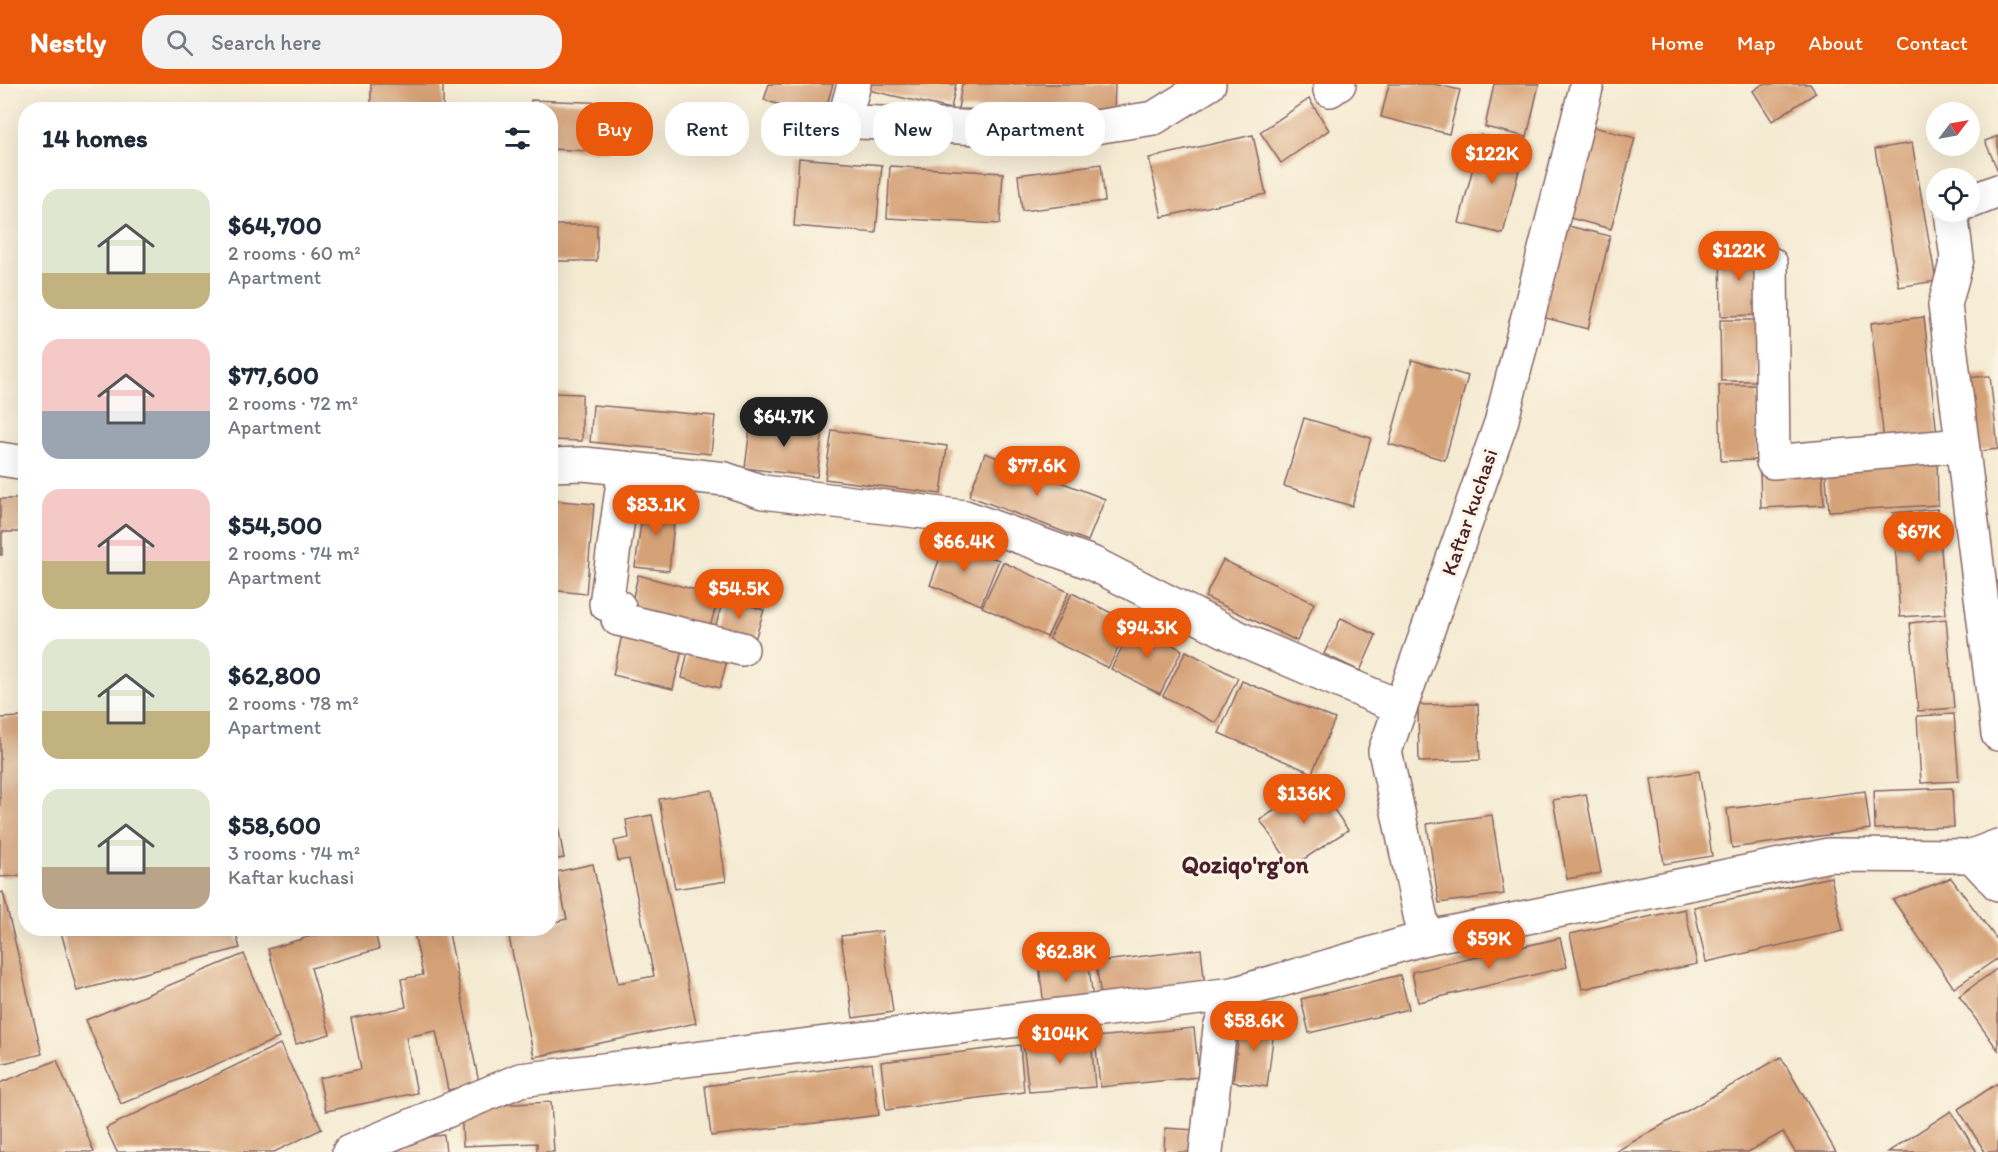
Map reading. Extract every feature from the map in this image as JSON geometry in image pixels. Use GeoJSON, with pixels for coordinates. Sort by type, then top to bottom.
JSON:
{"type":"FeatureCollection","features":[{"type":"Feature","properties":{"kind":"street"},"geometry":{"type":"LineString","coordinates":[[854,84],[845,117],[859,122],[1063,132],[1154,118],[1209,84]]}},
{"type":"Feature","properties":{"kind":"street","name":"Kaftar kuchasi"},"geometry":{"type":"LineString","coordinates":[[1425,938],[1385,751],[1501,423],[1587,84]]}},
{"type":"Feature","properties":{"kind":"street"},"geometry":{"type":"LineString","coordinates":[[1980,198],[1998,190]]}},
{"type":"Feature","properties":{"kind":"street"},"geometry":{"type":"LineString","coordinates":[[1952,222],[1957,259],[1945,305],[1998,734]]}},
{"type":"Feature","properties":{"kind":"street"},"geometry":{"type":"LineString","coordinates":[[1771,264],[1773,462],[1962,445]]}},
{"type":"Feature","properties":{"kind":"street"},"geometry":{"type":"LineString","coordinates":[[0,459],[18,461]]}},
{"type":"Feature","properties":{"kind":"street"},"geometry":{"type":"LineString","coordinates":[[558,465],[584,464],[725,479],[763,492],[965,517],[1092,563],[1243,640],[1400,707]]}},
{"type":"Feature","properties":{"kind":"street"},"geometry":{"type":"LineString","coordinates":[[625,468],[606,604],[619,607],[618,619],[741,649]]}},
{"type":"Feature","properties":{"kind":"street"},"geometry":{"type":"LineString","coordinates":[[349,1152],[520,1080],[1233,994],[1425,938],[1829,855],[1985,851],[1998,884]]}},
{"type":"Feature","properties":{"kind":"street"},"geometry":{"type":"LineString","coordinates":[[1206,1152],[1220,1028],[1233,994]]}},
{"type":"Feature","properties":{"kind":"building"},"geometry":{"type":"Polygon","coordinates":[[[371,84],[443,84],[443,102],[371,102],[371,84]]]}},
{"type":"Feature","properties":{"kind":"building"},"geometry":{"type":"Polygon","coordinates":[[[769,84],[833,84],[828,102],[764,100],[769,84]]]}},
{"type":"Feature","properties":{"kind":"building"},"geometry":{"type":"Polygon","coordinates":[[[870,84],[956,84],[952,102],[920,102],[868,90],[870,84]]]}},
{"type":"Feature","properties":{"kind":"building"},"geometry":{"type":"Polygon","coordinates":[[[962,84],[1115,84],[1114,113],[1105,113],[1105,102],[965,102],[965,109],[958,109],[962,84]]]}},
{"type":"Feature","properties":{"kind":"building"},"geometry":{"type":"Polygon","coordinates":[[[1389,84],[1434,84],[1460,90],[1449,134],[1381,117],[1389,84]]]}},
{"type":"Feature","properties":{"kind":"building"},"geometry":{"type":"Polygon","coordinates":[[[1494,84],[1539,84],[1527,137],[1485,127],[1494,84]]]}},
{"type":"Feature","properties":{"kind":"building"},"geometry":{"type":"Polygon","coordinates":[[[1763,84],[1810,84],[1816,93],[1772,121],[1753,91],[1763,84]]]}},
{"type":"Feature","properties":{"kind":"building"},"geometry":{"type":"Polygon","coordinates":[[[1309,99],[1329,130],[1281,163],[1260,132],[1309,99]]]}},
{"type":"Feature","properties":{"kind":"building"},"geometry":{"type":"Polygon","coordinates":[[[531,100],[585,102],[576,102],[576,150],[558,149],[558,102],[531,102],[531,100]]]}},
{"type":"Feature","properties":{"kind":"building"},"geometry":{"type":"Polygon","coordinates":[[[1590,126],[1635,138],[1611,229],[1566,217],[1590,126]]]}},
{"type":"Feature","properties":{"kind":"building"},"geometry":{"type":"Polygon","coordinates":[[[1253,135],[1266,194],[1162,217],[1149,158],[1253,135]]]}},
{"type":"Feature","properties":{"kind":"building"},"geometry":{"type":"Polygon","coordinates":[[[1481,135],[1525,146],[1503,234],[1459,223],[1481,135]]]}},
{"type":"Feature","properties":{"kind":"building"},"geometry":{"type":"Polygon","coordinates":[[[1998,136],[1998,171],[1985,141],[1998,136]]]}},
{"type":"Feature","properties":{"kind":"building"},"geometry":{"type":"Polygon","coordinates":[[[1912,143],[1936,281],[1899,287],[1875,149],[1912,143]]]}},
{"type":"Feature","properties":{"kind":"building"},"geometry":{"type":"Polygon","coordinates":[[[799,158],[882,165],[876,233],[794,226],[799,158]]]}},
{"type":"Feature","properties":{"kind":"building"},"geometry":{"type":"Polygon","coordinates":[[[1101,164],[1105,201],[1022,211],[1018,175],[1101,164]]]}},
{"type":"Feature","properties":{"kind":"building"},"geometry":{"type":"Polygon","coordinates":[[[890,166],[1003,173],[1000,224],[887,218],[890,166]]]}},
{"type":"Feature","properties":{"kind":"building"},"geometry":{"type":"Polygon","coordinates":[[[558,225],[597,225],[597,261],[558,261],[558,225]]]}},
{"type":"Feature","properties":{"kind":"building"},"geometry":{"type":"Polygon","coordinates":[[[1564,225],[1610,236],[1588,329],[1542,317],[1564,225]]]}},
{"type":"Feature","properties":{"kind":"building"},"geometry":{"type":"Polygon","coordinates":[[[1720,248],[1758,248],[1758,315],[1721,316],[1720,248]]]}},
{"type":"Feature","properties":{"kind":"building"},"geometry":{"type":"Polygon","coordinates":[[[1924,317],[1937,435],[1884,441],[1871,323],[1924,317]]]}},
{"type":"Feature","properties":{"kind":"building"},"geometry":{"type":"Polygon","coordinates":[[[1720,320],[1758,320],[1759,381],[1721,381],[1720,320]]]}},
{"type":"Feature","properties":{"kind":"building"},"geometry":{"type":"Polygon","coordinates":[[[1412,360],[1468,376],[1445,460],[1389,444],[1412,360]]]}},
{"type":"Feature","properties":{"kind":"building"},"geometry":{"type":"Polygon","coordinates":[[[1990,376],[1998,449],[1974,452],[1965,378],[1990,376]]]}},
{"type":"Feature","properties":{"kind":"building"},"geometry":{"type":"Polygon","coordinates":[[[1719,385],[1758,385],[1759,460],[1721,461],[1719,385]]]}},
{"type":"Feature","properties":{"kind":"building"},"geometry":{"type":"Polygon","coordinates":[[[558,393],[582,394],[582,441],[558,440],[558,393]]]}},
{"type":"Feature","properties":{"kind":"building"},"geometry":{"type":"Polygon","coordinates":[[[593,405],[715,416],[711,454],[590,442],[593,405]]]}},
{"type":"Feature","properties":{"kind":"building"},"geometry":{"type":"Polygon","coordinates":[[[1304,418],[1371,438],[1352,506],[1284,486],[1304,418]]]}},
{"type":"Feature","properties":{"kind":"building"},"geometry":{"type":"Polygon","coordinates":[[[751,420],[823,429],[817,477],[745,468],[751,420]]]}},
{"type":"Feature","properties":{"kind":"building"},"geometry":{"type":"Polygon","coordinates":[[[832,430],[947,446],[941,494],[825,479],[832,430]]]}},
{"type":"Feature","properties":{"kind":"building"},"geometry":{"type":"Polygon","coordinates":[[[985,453],[1105,499],[1088,541],[969,496],[985,453]]]}},
{"type":"Feature","properties":{"kind":"building"},"geometry":{"type":"Polygon","coordinates":[[[1937,458],[1938,505],[1829,511],[1825,467],[1937,458]]]}},
{"type":"Feature","properties":{"kind":"building"},"geometry":{"type":"Polygon","coordinates":[[[1822,468],[1824,505],[1761,508],[1760,471],[1822,468]]]}},
{"type":"Feature","properties":{"kind":"building"},"geometry":{"type":"Polygon","coordinates":[[[0,499],[18,499],[18,532],[2,532],[2,555],[0,555],[0,499]]]}},
{"type":"Feature","properties":{"kind":"building"},"geometry":{"type":"Polygon","coordinates":[[[644,500],[676,504],[669,571],[635,567],[644,500]]]}},
{"type":"Feature","properties":{"kind":"building"},"geometry":{"type":"Polygon","coordinates":[[[558,501],[594,504],[586,594],[558,591],[558,501]]]}},
{"type":"Feature","properties":{"kind":"building"},"geometry":{"type":"Polygon","coordinates":[[[1938,509],[1946,614],[1900,617],[1893,513],[1938,509]]]}},
{"type":"Feature","properties":{"kind":"building"},"geometry":{"type":"Polygon","coordinates":[[[946,541],[999,560],[981,605],[930,585],[946,541]]]}},
{"type":"Feature","properties":{"kind":"building"},"geometry":{"type":"Polygon","coordinates":[[[1223,560],[1314,603],[1297,641],[1205,597],[1223,560]]]}},
{"type":"Feature","properties":{"kind":"building"},"geometry":{"type":"Polygon","coordinates":[[[1003,562],[1069,592],[1047,637],[982,607],[1003,562]]]}},
{"type":"Feature","properties":{"kind":"building"},"geometry":{"type":"Polygon","coordinates":[[[638,575],[719,596],[709,630],[630,610],[638,575]]]}},
{"type":"Feature","properties":{"kind":"building"},"geometry":{"type":"Polygon","coordinates":[[[1072,593],[1131,623],[1108,668],[1049,639],[1072,593]]]}},
{"type":"Feature","properties":{"kind":"building"},"geometry":{"type":"Polygon","coordinates":[[[724,598],[764,610],[754,643],[714,631],[724,598]]]}},
{"type":"Feature","properties":{"kind":"building"},"geometry":{"type":"Polygon","coordinates":[[[1341,618],[1376,635],[1360,671],[1324,654],[1341,618]]]}},
{"type":"Feature","properties":{"kind":"building"},"geometry":{"type":"Polygon","coordinates":[[[1946,619],[1954,708],[1918,711],[1910,623],[1946,619]]]}},
{"type":"Feature","properties":{"kind":"building"},"geometry":{"type":"Polygon","coordinates":[[[1134,624],[1182,650],[1160,694],[1111,669],[1134,624]]]}},
{"type":"Feature","properties":{"kind":"building"},"geometry":{"type":"Polygon","coordinates":[[[622,635],[682,649],[673,689],[613,675],[622,635]]]}},
{"type":"Feature","properties":{"kind":"building"},"geometry":{"type":"Polygon","coordinates":[[[688,651],[727,660],[720,688],[682,678],[688,651]]]}},
{"type":"Feature","properties":{"kind":"building"},"geometry":{"type":"Polygon","coordinates":[[[1186,651],[1238,678],[1216,723],[1163,696],[1186,651]]]}},
{"type":"Feature","properties":{"kind":"building"},"geometry":{"type":"Polygon","coordinates":[[[1242,681],[1335,719],[1312,773],[1219,733],[1242,681]]]}},
{"type":"Feature","properties":{"kind":"building"},"geometry":{"type":"Polygon","coordinates":[[[1478,704],[1480,760],[1419,762],[1418,705],[1478,704]]]}},
{"type":"Feature","properties":{"kind":"building"},"geometry":{"type":"Polygon","coordinates":[[[1954,714],[1959,781],[1921,783],[1917,716],[1954,714]]]}},
{"type":"Feature","properties":{"kind":"building"},"geometry":{"type":"Polygon","coordinates":[[[18,717],[18,876],[0,877],[0,718],[18,717]]]}},
{"type":"Feature","properties":{"kind":"building"},"geometry":{"type":"Polygon","coordinates":[[[1699,771],[1712,856],[1664,864],[1651,779],[1699,771]]]}},
{"type":"Feature","properties":{"kind":"building"},"geometry":{"type":"Polygon","coordinates":[[[1316,783],[1348,830],[1292,867],[1260,820],[1316,783]]]}},
{"type":"Feature","properties":{"kind":"building"},"geometry":{"type":"Polygon","coordinates":[[[1952,788],[1954,827],[1875,829],[1874,791],[1952,788]]]}},
{"type":"Feature","properties":{"kind":"building"},"geometry":{"type":"Polygon","coordinates":[[[712,790],[726,881],[675,889],[659,799],[712,790]]]}},
{"type":"Feature","properties":{"kind":"building"},"geometry":{"type":"Polygon","coordinates":[[[1865,791],[1870,829],[1732,848],[1727,809],[1865,791]]]}},
{"type":"Feature","properties":{"kind":"building"},"geometry":{"type":"Polygon","coordinates":[[[1586,794],[1601,873],[1567,879],[1553,800],[1586,794]]]}},
{"type":"Feature","properties":{"kind":"building"},"geometry":{"type":"Polygon","coordinates":[[[652,815],[696,1023],[534,1057],[509,936],[558,936],[558,921],[567,919],[558,872],[593,864],[618,983],[654,976],[629,859],[618,861],[614,841],[629,838],[626,820],[652,815]]]}},
{"type":"Feature","properties":{"kind":"building"},"geometry":{"type":"Polygon","coordinates":[[[1492,815],[1504,894],[1439,903],[1427,824],[1492,815]]]}},
{"type":"Feature","properties":{"kind":"building"},"geometry":{"type":"Polygon","coordinates":[[[558,826],[564,858],[558,859],[558,826]]]}},
{"type":"Feature","properties":{"kind":"building"},"geometry":{"type":"Polygon","coordinates":[[[1831,877],[1843,931],[1706,962],[1694,907],[1831,877]]]}},
{"type":"Feature","properties":{"kind":"building"},"geometry":{"type":"Polygon","coordinates":[[[1951,878],[1998,941],[1998,958],[1954,988],[1893,900],[1951,878]]]}},
{"type":"Feature","properties":{"kind":"building"},"geometry":{"type":"Polygon","coordinates":[[[3,892],[42,1054],[0,1064],[0,893],[3,892]]]}},
{"type":"Feature","properties":{"kind":"building"},"geometry":{"type":"Polygon","coordinates":[[[1685,909],[1697,964],[1582,989],[1570,934],[1685,909]]]}},
{"type":"Feature","properties":{"kind":"building"},"geometry":{"type":"Polygon","coordinates":[[[882,931],[893,1012],[853,1018],[841,936],[882,931]]]}},
{"type":"Feature","properties":{"kind":"building"},"geometry":{"type":"Polygon","coordinates":[[[62,936],[236,936],[240,948],[77,991],[62,936]]]}},
{"type":"Feature","properties":{"kind":"building"},"geometry":{"type":"Polygon","coordinates":[[[312,936],[376,936],[379,949],[311,968],[330,1034],[296,1044],[268,949],[312,936]]]}},
{"type":"Feature","properties":{"kind":"building"},"geometry":{"type":"Polygon","coordinates":[[[415,936],[450,936],[479,1083],[448,1090],[436,1031],[406,1037],[417,1093],[326,1111],[319,1078],[361,1069],[351,1018],[406,1007],[401,979],[423,975],[415,936]]]}},
{"type":"Feature","properties":{"kind":"building"},"geometry":{"type":"Polygon","coordinates":[[[1560,938],[1567,967],[1418,1002],[1412,972],[1560,938]]]}},
{"type":"Feature","properties":{"kind":"building"},"geometry":{"type":"Polygon","coordinates":[[[1201,949],[1205,986],[1101,998],[1096,962],[1201,949]]]}},
{"type":"Feature","properties":{"kind":"building"},"geometry":{"type":"Polygon","coordinates":[[[244,954],[279,1038],[121,1104],[86,1020],[244,954]]]}},
{"type":"Feature","properties":{"kind":"building"},"geometry":{"type":"Polygon","coordinates":[[[1088,959],[1093,1000],[1044,1006],[1039,965],[1088,959]]]}},
{"type":"Feature","properties":{"kind":"building"},"geometry":{"type":"Polygon","coordinates":[[[1998,968],[1998,1050],[1959,996],[1998,968]]]}},
{"type":"Feature","properties":{"kind":"building"},"geometry":{"type":"Polygon","coordinates":[[[1400,975],[1409,1009],[1309,1033],[1301,999],[1400,975]]]}},
{"type":"Feature","properties":{"kind":"building"},"geometry":{"type":"Polygon","coordinates":[[[1241,1017],[1275,1022],[1267,1087],[1233,1082],[1241,1017]]]}},
{"type":"Feature","properties":{"kind":"building"},"geometry":{"type":"Polygon","coordinates":[[[1194,1028],[1199,1077],[1100,1087],[1095,1037],[1194,1028]]]}},
{"type":"Feature","properties":{"kind":"building"},"geometry":{"type":"Polygon","coordinates":[[[1091,1037],[1095,1087],[1029,1092],[1023,1044],[1091,1037]]]}},
{"type":"Feature","properties":{"kind":"building"},"geometry":{"type":"Polygon","coordinates":[[[280,1044],[322,1129],[274,1152],[117,1152],[106,1128],[280,1044]]]}},
{"type":"Feature","properties":{"kind":"building"},"geometry":{"type":"Polygon","coordinates":[[[1020,1045],[1024,1092],[886,1110],[881,1062],[1020,1045]]]}},
{"type":"Feature","properties":{"kind":"building"},"geometry":{"type":"Polygon","coordinates":[[[1781,1057],[1836,1152],[1795,1152],[1783,1132],[1748,1152],[1615,1152],[1781,1057]]]}},
{"type":"Feature","properties":{"kind":"building"},"geometry":{"type":"Polygon","coordinates":[[[57,1060],[94,1152],[0,1152],[0,1083],[57,1060]]]}},
{"type":"Feature","properties":{"kind":"building"},"geometry":{"type":"Polygon","coordinates":[[[872,1063],[879,1115],[711,1136],[705,1086],[872,1063]]]}},
{"type":"Feature","properties":{"kind":"building"},"geometry":{"type":"Polygon","coordinates":[[[1998,1083],[1998,1152],[1985,1152],[1958,1109],[1998,1083]]]}},
{"type":"Feature","properties":{"kind":"building"},"geometry":{"type":"Polygon","coordinates":[[[551,1102],[554,1152],[537,1152],[537,1143],[463,1146],[461,1107],[551,1102]]]}},
{"type":"Feature","properties":{"kind":"building"},"geometry":{"type":"Polygon","coordinates":[[[1951,1111],[1977,1152],[1888,1152],[1951,1111]]]}},
{"type":"Feature","properties":{"kind":"building"},"geometry":{"type":"Polygon","coordinates":[[[1165,1128],[1195,1130],[1194,1152],[1164,1152],[1165,1128]]]}},
{"type":"Feature","properties":{"kind":"building"},"geometry":{"type":"Polygon","coordinates":[[[444,1135],[446,1152],[382,1152],[381,1142],[444,1135]]]}},
{"type":"Feature","properties":{"kind":"district","name":"Qoziqo'rg'on"},"geometry":{"type":"Point","coordinates":[1245,864]}}]}
